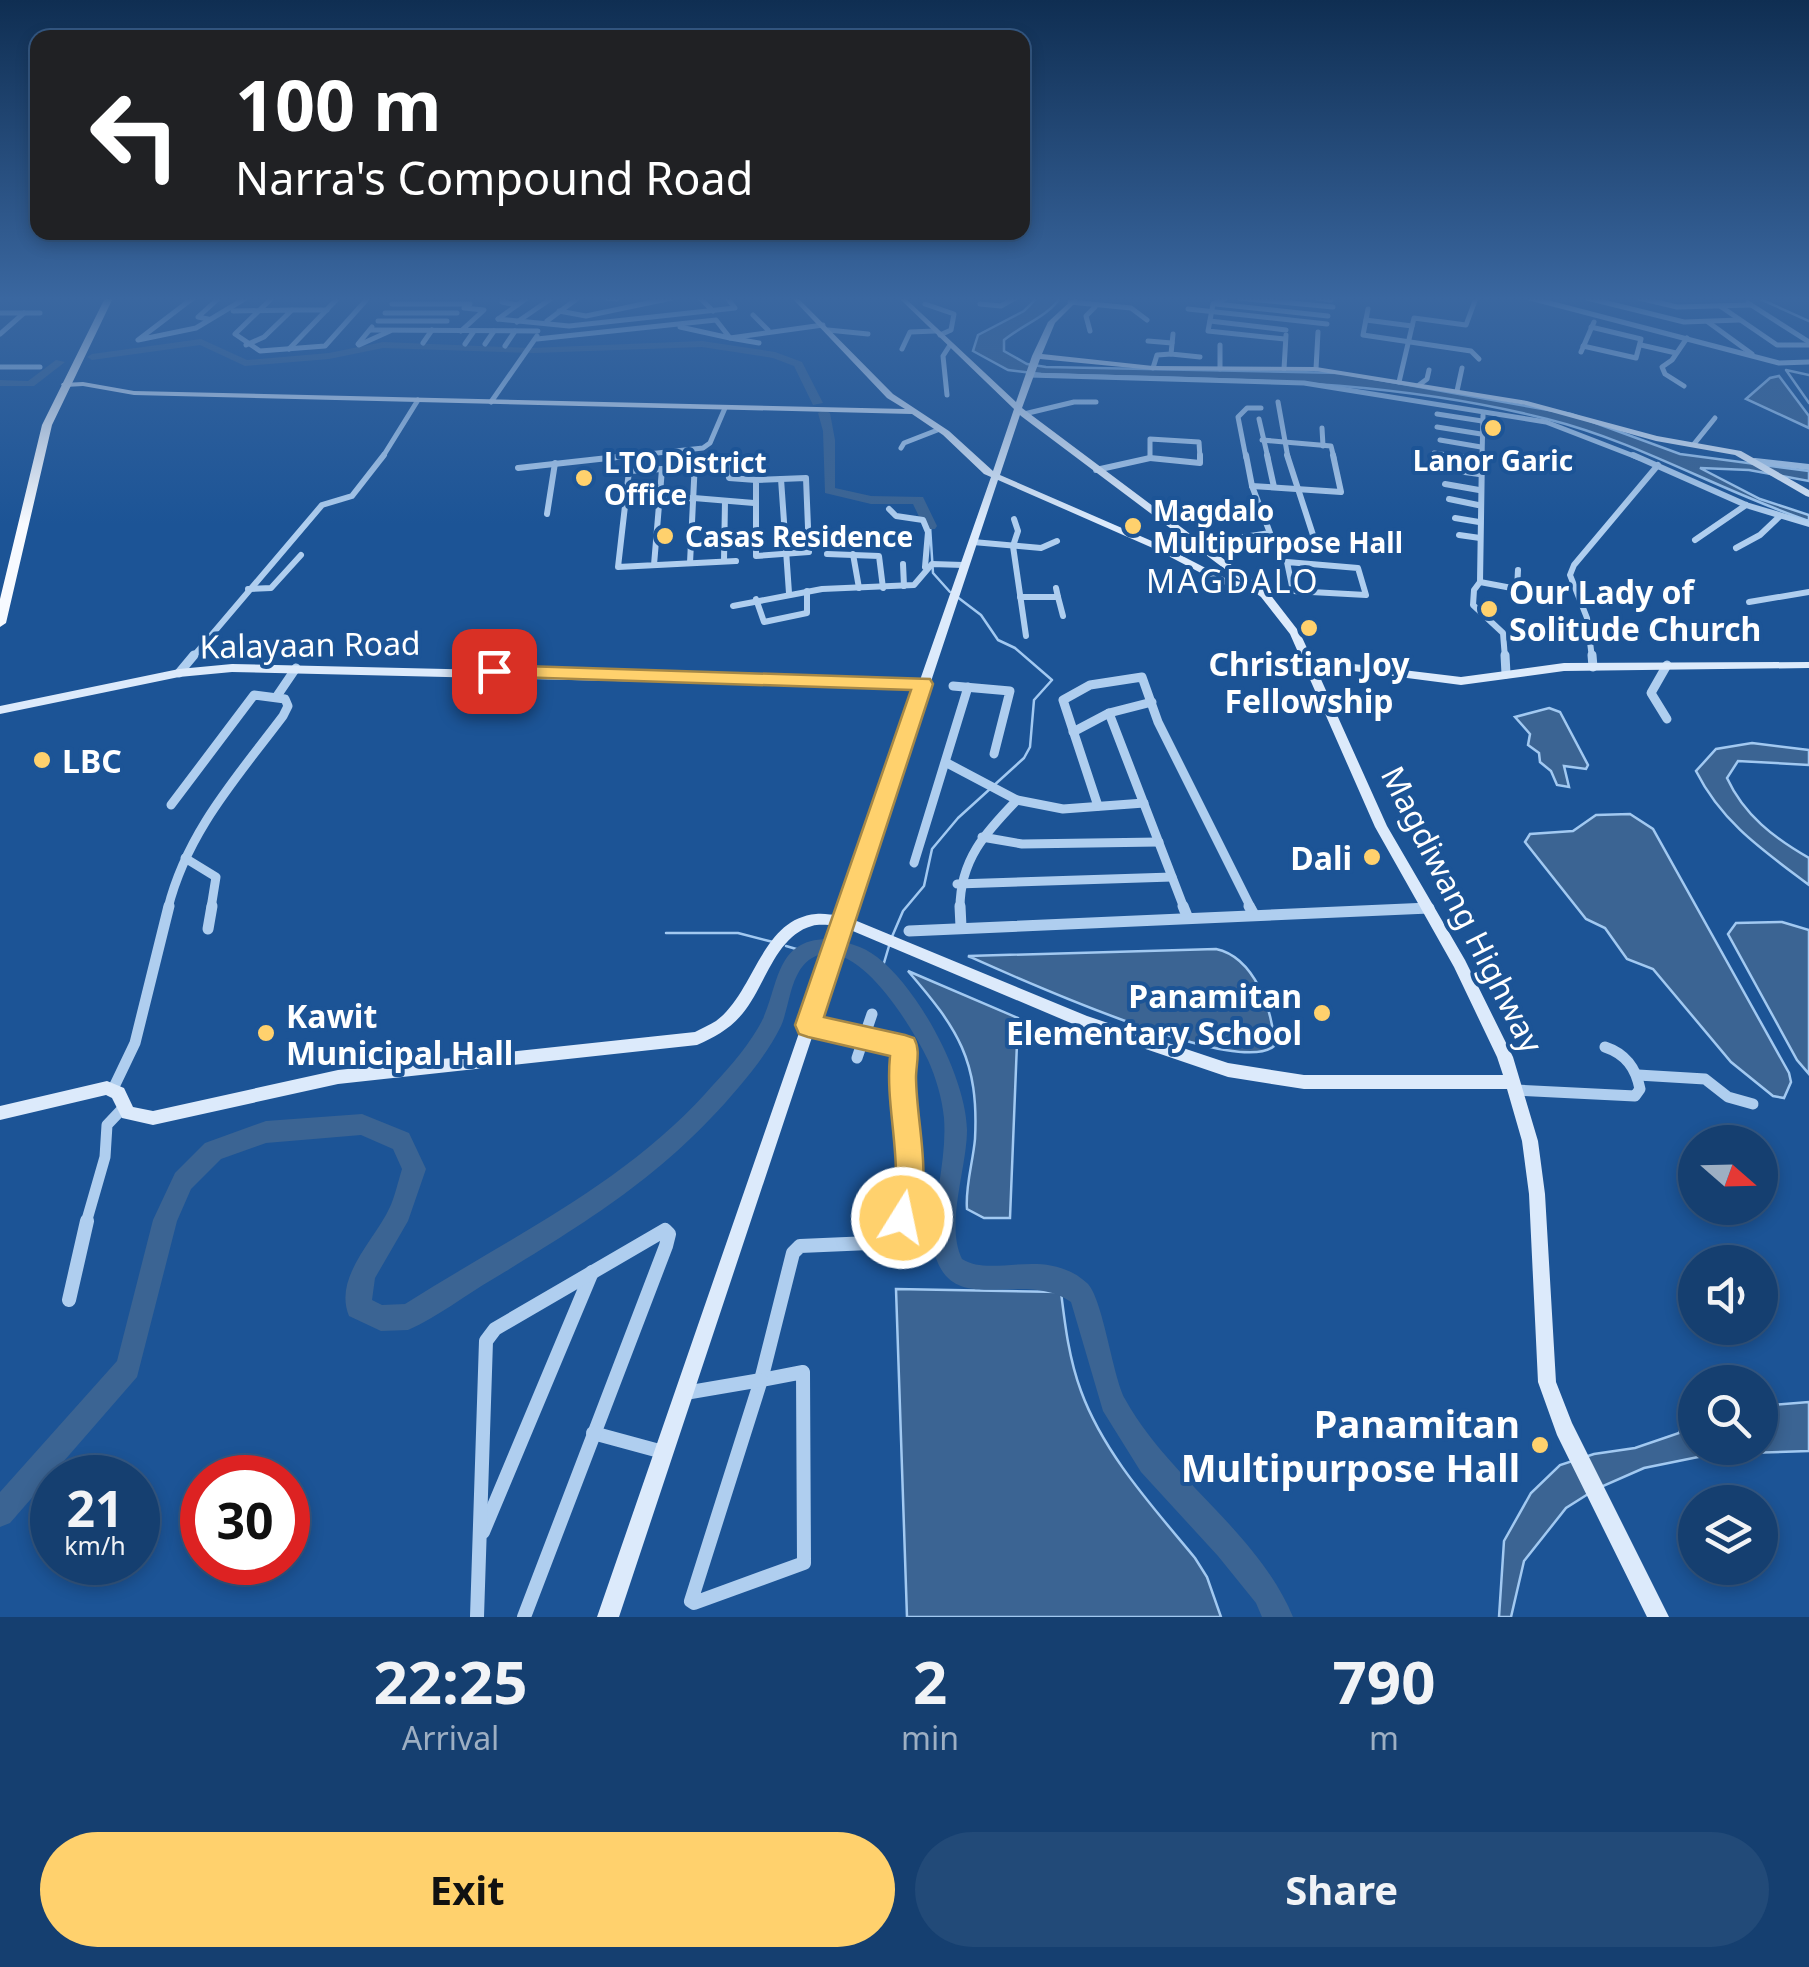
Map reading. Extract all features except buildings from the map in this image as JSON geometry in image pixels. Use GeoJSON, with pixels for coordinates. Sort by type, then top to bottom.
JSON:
{"type":"FeatureCollection","features":[{"type":"Feature","properties":{"kind":"main road"},"geometry":{"type":"LineString","coordinates":[[0,623],[37,460],[47,425],[71,373]]}},
{"type":"Feature","properties":{"kind":"street"},"geometry":{"type":"LineString","coordinates":[[491,402],[511,373]]}},
{"type":"Feature","properties":{"kind":"street"},"geometry":{"type":"LineString","coordinates":[[872,373],[911,412],[940,429],[995,476],[1158,546],[1226,582],[1258,589],[1366,596],[1358,568],[1287,562],[1293,590]]}},
{"type":"Feature","properties":{"kind":"street"},"geometry":{"type":"LineString","coordinates":[[944,373],[946,395]]}},
{"type":"Feature","properties":{"kind":"street","name":"Magdiwang Highway"},"geometry":{"type":"LineString","coordinates":[[981,373],[1096,470],[1258,589],[1285,618],[1309,662],[1381,827],[1481,1004],[1514,1086],[1530,1141],[1538,1194],[1545,1373],[1576,1452],[1658,1617]]}},
{"type":"Feature","properties":{"kind":"street"},"geometry":{"type":"LineString","coordinates":[[608,1617],[962,565],[1021,411],[1030,373]]}},
{"type":"Feature","properties":{"kind":"street"},"geometry":{"type":"LineString","coordinates":[[1100,373],[1200,383],[1304,383],[1483,418]]}},
{"type":"Feature","properties":{"kind":"street"},"geometry":{"type":"LineString","coordinates":[[1344,373],[1551,408],[1656,438],[1718,446],[1757,462],[1809,467]]}},
{"type":"Feature","properties":{"kind":"street"},"geometry":{"type":"LineString","coordinates":[[1399,382],[1401,373]]}},
{"type":"Feature","properties":{"kind":"street"},"geometry":{"type":"LineString","coordinates":[[1419,386],[1429,373]]}},
{"type":"Feature","properties":{"kind":"street"},"geometry":{"type":"LineString","coordinates":[[1457,391],[1461,373]]}},
{"type":"Feature","properties":{"kind":"street"},"geometry":{"type":"LineString","coordinates":[[1664,373],[1684,386]]}},
{"type":"Feature","properties":{"kind":"street"},"geometry":{"type":"LineString","coordinates":[[66,384],[134,393],[911,412]]}},
{"type":"Feature","properties":{"kind":"street"},"geometry":{"type":"LineString","coordinates":[[179,673],[322,506],[352,496],[418,400]]}},
{"type":"Feature","properties":{"kind":"street"},"geometry":{"type":"LineString","coordinates":[[1021,411],[1096,402]]}},
{"type":"Feature","properties":{"kind":"street"},"geometry":{"type":"LineString","coordinates":[[1278,402],[1283,442],[1314,538]]}},
{"type":"Feature","properties":{"kind":"street"},"geometry":{"type":"LineString","coordinates":[[518,468],[696,448],[710,443],[725,408]]}},
{"type":"Feature","properties":{"kind":"street"},"geometry":{"type":"LineString","coordinates":[[1198,544],[1270,532],[1252,486],[1238,416],[1247,408],[1262,408]]}},
{"type":"Feature","properties":{"kind":"street"},"geometry":{"type":"LineString","coordinates":[[1437,414],[1546,422],[1658,465],[1746,505],[1809,524]]}},
{"type":"Feature","properties":{"kind":"street"},"geometry":{"type":"LineString","coordinates":[[1259,418],[1274,487]]}},
{"type":"Feature","properties":{"kind":"street"},"geometry":{"type":"LineString","coordinates":[[1483,418],[1478,504],[1480,582],[1470,592],[1470,599],[1474,611],[1503,633],[1506,674]]}},
{"type":"Feature","properties":{"kind":"street"},"geometry":{"type":"LineString","coordinates":[[1694,444],[1715,418]]}},
{"type":"Feature","properties":{"kind":"street"},"geometry":{"type":"LineString","coordinates":[[1437,427],[1481,434]]}},
{"type":"Feature","properties":{"kind":"street"},"geometry":{"type":"LineString","coordinates":[[1322,428],[1322,446]]}},
{"type":"Feature","properties":{"kind":"street"},"geometry":{"type":"LineString","coordinates":[[901,448],[940,429]]}},
{"type":"Feature","properties":{"kind":"street"},"geometry":{"type":"LineString","coordinates":[[1096,470],[1150,458],[1200,464],[1200,442],[1150,439],[1150,458]]}},
{"type":"Feature","properties":{"kind":"street"},"geometry":{"type":"LineString","coordinates":[[1252,486],[1341,492],[1331,446],[1262,440]]}},
{"type":"Feature","properties":{"kind":"street"},"geometry":{"type":"LineString","coordinates":[[1440,440],[1481,447]]}},
{"type":"Feature","properties":{"kind":"street"},"geometry":{"type":"LineString","coordinates":[[690,563],[696,448]]}},
{"type":"Feature","properties":{"kind":"street"},"geometry":{"type":"LineString","coordinates":[[1434,454],[1480,460]]}},
{"type":"Feature","properties":{"kind":"street"},"geometry":{"type":"LineString","coordinates":[[696,464],[727,462],[730,480],[806,478],[810,552],[756,556],[756,480]]}},
{"type":"Feature","properties":{"kind":"street"},"geometry":{"type":"LineString","coordinates":[[1757,462],[1772,475],[1809,494]]}},
{"type":"Feature","properties":{"kind":"street"},"geometry":{"type":"LineString","coordinates":[[547,514],[555,463]]}},
{"type":"Feature","properties":{"kind":"street"},"geometry":{"type":"LineString","coordinates":[[1593,667],[1587,618],[1570,575],[1574,565],[1658,465]]}},
{"type":"Feature","properties":{"kind":"street"},"geometry":{"type":"LineString","coordinates":[[1444,469],[1479,474]]}},
{"type":"Feature","properties":{"kind":"street"},"geometry":{"type":"LineString","coordinates":[[654,566],[662,470],[629,471],[618,567],[654,566],[736,560]]}},
{"type":"Feature","properties":{"kind":"street"},"geometry":{"type":"LineString","coordinates":[[781,479],[789,594]]}},
{"type":"Feature","properties":{"kind":"street"},"geometry":{"type":"LineString","coordinates":[[1445,484],[1479,490]]}},
{"type":"Feature","properties":{"kind":"street"},"geometry":{"type":"LineString","coordinates":[[626,502],[694,498],[754,503]]}},
{"type":"Feature","properties":{"kind":"street"},"geometry":{"type":"LineString","coordinates":[[1448,499],[1478,504]]}},
{"type":"Feature","properties":{"kind":"street"},"geometry":{"type":"LineString","coordinates":[[724,561],[725,501]]}},
{"type":"Feature","properties":{"kind":"street"},"geometry":{"type":"LineString","coordinates":[[1695,540],[1746,505]]}},
{"type":"Feature","properties":{"kind":"street"},"geometry":{"type":"LineString","coordinates":[[889,509],[900,517],[924,520],[928,532],[926,566]]}},
{"type":"Feature","properties":{"kind":"street"},"geometry":{"type":"LineString","coordinates":[[1736,548],[1760,535],[1780,516]]}},
{"type":"Feature","properties":{"kind":"street"},"geometry":{"type":"LineString","coordinates":[[1455,518],[1479,522]]}},
{"type":"Feature","properties":{"kind":"street"},"geometry":{"type":"LineString","coordinates":[[1014,519],[1018,531],[1013,546],[1026,636]]}},
{"type":"Feature","properties":{"kind":"street"},"geometry":{"type":"LineString","coordinates":[[1459,534],[1480,538]]}},
{"type":"Feature","properties":{"kind":"street"},"geometry":{"type":"LineString","coordinates":[[973,542],[1040,548],[1057,541]]}},
{"type":"Feature","properties":{"kind":"street"},"geometry":{"type":"LineString","coordinates":[[836,567],[831,554],[879,556],[883,588]]}},
{"type":"Feature","properties":{"kind":"street"},"geometry":{"type":"LineString","coordinates":[[854,554],[858,588]]}},
{"type":"Feature","properties":{"kind":"street"},"geometry":{"type":"LineString","coordinates":[[248,589],[270,588],[301,555]]}},
{"type":"Feature","properties":{"kind":"street"},"geometry":{"type":"LineString","coordinates":[[903,564],[904,586]]}},
{"type":"Feature","properties":{"kind":"street"},"geometry":{"type":"LineString","coordinates":[[734,606],[807,591],[904,586],[917,582],[918,571],[926,566],[962,565]]}},
{"type":"Feature","properties":{"kind":"street"},"geometry":{"type":"LineString","coordinates":[[1480,582],[1518,589],[1518,570]]}},
{"type":"Feature","properties":{"kind":"street"},"geometry":{"type":"LineString","coordinates":[[756,599],[764,622],[807,613],[807,591]]}},
{"type":"Feature","properties":{"kind":"street"},"geometry":{"type":"LineString","coordinates":[[1749,602],[1809,592]]}},
{"type":"Feature","properties":{"kind":"street"},"geometry":{"type":"LineString","coordinates":[[1020,597],[1057,593],[1063,616]]}},
{"type":"Feature","properties":{"kind":"street"},"geometry":{"type":"LineString","coordinates":[[1309,662],[1461,682],[1593,667],[1809,665]]}},
{"type":"Feature","properties":{"kind":"street"},"geometry":{"type":"LineString","coordinates":[[1667,665],[1650,693],[1667,719]]}},
{"type":"Feature","properties":{"kind":"street"},"geometry":{"type":"LineString","coordinates":[[277,696],[296,668]]}},
{"type":"Feature","properties":{"kind":"street","name":"Kalayaan Road"},"geometry":{"type":"LineString","coordinates":[[0,710],[179,673],[296,668],[923,684]]}},
{"type":"Feature","properties":{"kind":"street"},"geometry":{"type":"LineString","coordinates":[[1098,806],[1062,700],[1090,685],[1140,676],[1253,913]]}},
{"type":"Feature","properties":{"kind":"street"},"geometry":{"type":"LineString","coordinates":[[952,686],[1010,691],[994,754]]}},
{"type":"Feature","properties":{"kind":"street"},"geometry":{"type":"LineString","coordinates":[[914,863],[968,687]]}},
{"type":"Feature","properties":{"kind":"street"},"geometry":{"type":"LineString","coordinates":[[113,1089],[132,1054],[172,894],[185,858],[206,822],[286,711],[287,702],[277,696],[254,695],[171,805]]}},
{"type":"Feature","properties":{"kind":"street"},"geometry":{"type":"LineString","coordinates":[[1073,732],[1109,714],[1152,702]]}},
{"type":"Feature","properties":{"kind":"street"},"geometry":{"type":"LineString","coordinates":[[1109,714],[1187,916]]}},
{"type":"Feature","properties":{"kind":"street"},"geometry":{"type":"LineString","coordinates":[[947,763],[1014,799],[1063,809],[1144,803]]}},
{"type":"Feature","properties":{"kind":"street"},"geometry":{"type":"LineString","coordinates":[[961,927],[957,884],[982,837],[1014,799]]}},
{"type":"Feature","properties":{"kind":"street"},"geometry":{"type":"LineString","coordinates":[[982,837],[1022,844],[1159,842]]}},
{"type":"Feature","properties":{"kind":"street"},"geometry":{"type":"LineString","coordinates":[[185,858],[218,882],[208,928]]}},
{"type":"Feature","properties":{"kind":"street"},"geometry":{"type":"LineString","coordinates":[[957,884],[1172,877]]}},
{"type":"Feature","properties":{"kind":"street"},"geometry":{"type":"LineString","coordinates":[[113,1089],[134,1116],[154,1118],[338,1077],[698,1038],[724,1027],[736,1016],[777,943],[803,922],[905,938],[961,927],[1429,908]]}},
{"type":"Feature","properties":{"kind":"street"},"geometry":{"type":"LineString","coordinates":[[905,938],[1133,1040],[1246,1075],[1304,1082],[1514,1086],[1635,1096],[1640,1088],[1638,1075],[1621,1052],[1605,1047]]}},
{"type":"Feature","properties":{"kind":"street"},"geometry":{"type":"LineString","coordinates":[[857,1058],[872,1014]]}},
{"type":"Feature","properties":{"kind":"street"},"geometry":{"type":"LineString","coordinates":[[685,1393],[761,1379],[803,1372],[804,1564],[694,1603],[691,1600],[761,1379],[793,1253],[800,1246],[893,1242],[898,1238],[911,1179],[902,1077],[905,1047],[808,1025]]}},
{"type":"Feature","properties":{"kind":"street"},"geometry":{"type":"LineString","coordinates":[[1638,1075],[1704,1079],[1728,1097],[1753,1104]]}},
{"type":"Feature","properties":{"kind":"street"},"geometry":{"type":"LineString","coordinates":[[0,1113],[84,1090],[113,1089]]}},
{"type":"Feature","properties":{"kind":"street"},"geometry":{"type":"LineString","coordinates":[[69,1300],[82,1237],[106,1157],[107,1126],[124,1107]]}},
{"type":"Feature","properties":{"kind":"street"},"geometry":{"type":"LineString","coordinates":[[477,1617],[486,1341],[495,1330],[665,1230],[669,1234],[524,1617]]}},
{"type":"Feature","properties":{"kind":"street"},"geometry":{"type":"LineString","coordinates":[[480,1538],[582,1304],[592,1272]]}},
{"type":"Feature","properties":{"kind":"street"},"geometry":{"type":"LineString","coordinates":[[593,1434],[665,1452]]}},
{"type":"Feature","properties":{"kind":"water"},"geometry":{"type":"Polygon","coordinates":[[[1037,373],[1344,373],[1571,414],[1680,454],[1809,471],[1809,481],[1749,470],[1700,468],[1760,499],[1809,515],[1809,521],[1614,440],[1484,405],[1358,387],[1037,373]]]}},
{"type":"Feature","properties":{"kind":"water"},"geometry":{"type":"Polygon","coordinates":[[[1779,376],[1809,416],[1809,428],[1746,399],[1770,378],[1779,376]]]}},
{"type":"Feature","properties":{"kind":"water"},"geometry":{"type":"Polygon","coordinates":[[[1549,708],[1560,712],[1588,765],[1586,769],[1564,766],[1569,787],[1557,785],[1551,771],[1540,762],[1539,753],[1528,745],[1530,734],[1515,717],[1549,708]]]}},
{"type":"Feature","properties":{"kind":"water"},"geometry":{"type":"Polygon","coordinates":[[[1752,743],[1809,750],[1809,765],[1738,761],[1727,778],[1761,824],[1809,858],[1809,885],[1731,821],[1696,771],[1716,749],[1752,743]]]}},
{"type":"Feature","properties":{"kind":"water"},"geometry":{"type":"Polygon","coordinates":[[[1630,814],[1653,829],[1789,1073],[1791,1082],[1784,1098],[1773,1096],[1731,1062],[1653,969],[1627,959],[1605,928],[1586,919],[1525,842],[1530,834],[1573,831],[1596,815],[1630,814]]]}},
{"type":"Feature","properties":{"kind":"water"},"geometry":{"type":"Polygon","coordinates":[[[1782,922],[1809,930],[1809,1074],[1797,1060],[1728,934],[1736,923],[1782,922]]]}},
{"type":"Feature","properties":{"kind":"water"},"geometry":{"type":"Polygon","coordinates":[[[1216,949],[1241,963],[1259,987],[1270,1017],[1274,1046],[1252,1052],[1174,1037],[1076,1002],[968,956],[1216,949]]]}},
{"type":"Feature","properties":{"kind":"water"},"geometry":{"type":"Polygon","coordinates":[[[908,971],[1018,1018],[1010,1218],[984,1218],[967,1209],[975,1139],[969,1066],[952,1029],[908,971]]]}},
{"type":"Feature","properties":{"kind":"water"},"geometry":{"type":"Polygon","coordinates":[[[896,1289],[1061,1292],[1073,1367],[1091,1414],[1131,1479],[1195,1558],[1207,1577],[1221,1617],[907,1617],[896,1289]]]}},
{"type":"Feature","properties":{"kind":"water"},"geometry":{"type":"Polygon","coordinates":[[[1809,1402],[1809,1451],[1778,1452],[1778,1405],[1809,1402]]]}},
{"type":"Feature","properties":{"kind":"water"},"geometry":{"type":"Polygon","coordinates":[[[1678,1433],[1678,1461],[1644,1468],[1596,1489],[1566,1508],[1524,1561],[1511,1617],[1499,1617],[1504,1541],[1531,1493],[1560,1465],[1594,1454],[1635,1448],[1678,1433]]]}},
{"type":"Feature","properties":{"kind":"waterway"},"geometry":{"type":"LineString","coordinates":[[0,383],[30,384],[44,373]]}},
{"type":"Feature","properties":{"kind":"waterway"},"geometry":{"type":"LineString","coordinates":[[803,373],[817,403]]}},
{"type":"Feature","properties":{"kind":"waterway"},"geometry":{"type":"LineString","coordinates":[[1788,373],[1809,403]]}},
{"type":"Feature","properties":{"kind":"waterway"},"geometry":{"type":"LineString","coordinates":[[1802,373],[1809,375]]}},
{"type":"Feature","properties":{"kind":"waterway"},"geometry":{"type":"LineString","coordinates":[[824,413],[829,440],[829,490],[871,500],[918,500],[930,526]]}},
{"type":"Feature","properties":{"kind":"waterway"},"geometry":{"type":"LineString","coordinates":[[930,526],[933,573],[950,592]]}},
{"type":"Feature","properties":{"kind":"waterway"},"geometry":{"type":"LineString","coordinates":[[891,939],[903,911],[924,886],[932,849],[958,818],[1024,758],[1030,747],[1034,700],[1052,680],[1015,648],[998,640],[981,615],[956,596]]}},
{"type":"Feature","properties":{"kind":"waterway"},"geometry":{"type":"LineString","coordinates":[[666,933],[738,933],[773,942]]}},
{"type":"Feature","properties":{"kind":"waterway"},"geometry":{"type":"LineString","coordinates":[[786,946],[803,951]]}},
{"type":"Feature","properties":{"kind":"waterway"},"geometry":{"type":"LineString","coordinates":[[881,973],[889,946]]}},
{"type":"Feature","properties":{"kind":"waterway"},"geometry":{"type":"LineString","coordinates":[[0,1513],[128,1368],[165,1220],[183,1181],[213,1151],[266,1132],[362,1124],[401,1141],[414,1169],[400,1213],[363,1274],[358,1307],[381,1318],[408,1317],[599,1200],[670,1146],[757,1049],[775,1016],[794,963],[805,952],[827,947],[857,955],[880,972],[925,1035],[945,1075],[955,1119],[944,1240],[953,1268],[978,1277],[1047,1277],[1064,1282],[1081,1294],[1112,1402],[1151,1462],[1228,1546],[1266,1593],[1278,1617]]}},
{"type":"Feature","properties":{"kind":"place","name":"Lanor Garic"},"geometry":{"type":"Point","coordinates":[1493,428]}},
{"type":"Feature","properties":{"kind":"place","name":"LTO District Office"},"geometry":{"type":"Point","coordinates":[584,478]}},
{"type":"Feature","properties":{"kind":"place","name":"Magdalo Multipurpose Hall"},"geometry":{"type":"Point","coordinates":[1133,526]}},
{"type":"Feature","properties":{"kind":"place","name":"Casas Residence"},"geometry":{"type":"Point","coordinates":[665,536]}},
{"type":"Feature","properties":{"kind":"place","name":"Our Lady of Solitude Church"},"geometry":{"type":"Point","coordinates":[1489,609]}},
{"type":"Feature","properties":{"kind":"place","name":"Christian Joy Fellowship"},"geometry":{"type":"Point","coordinates":[1309,628]}},
{"type":"Feature","properties":{"kind":"place","name":"LBC"},"geometry":{"type":"Point","coordinates":[42,760]}},
{"type":"Feature","properties":{"kind":"place","name":"Dali"},"geometry":{"type":"Point","coordinates":[1372,857]}},
{"type":"Feature","properties":{"kind":"place","name":"Panamitan Elementary School"},"geometry":{"type":"Point","coordinates":[1322,1013]}},
{"type":"Feature","properties":{"kind":"place","name":"Kawit Municipal Hall"},"geometry":{"type":"Point","coordinates":[266,1033]}},
{"type":"Feature","properties":{"kind":"place","name":"Panamitan Multipurpose Hall"},"geometry":{"type":"Point","coordinates":[1540,1445]}},
{"type":"Feature","properties":{"kind":"district","name":"MAGDALO"},"geometry":{"type":"Point","coordinates":[1233,580]}},
{"type":"Feature","properties":{"kind":"route"},"geometry":{"type":"LineString","coordinates":[[494,671],[923,684],[808,1025],[905,1047],[902,1077],[911,1179],[902,1218]]}}]}
